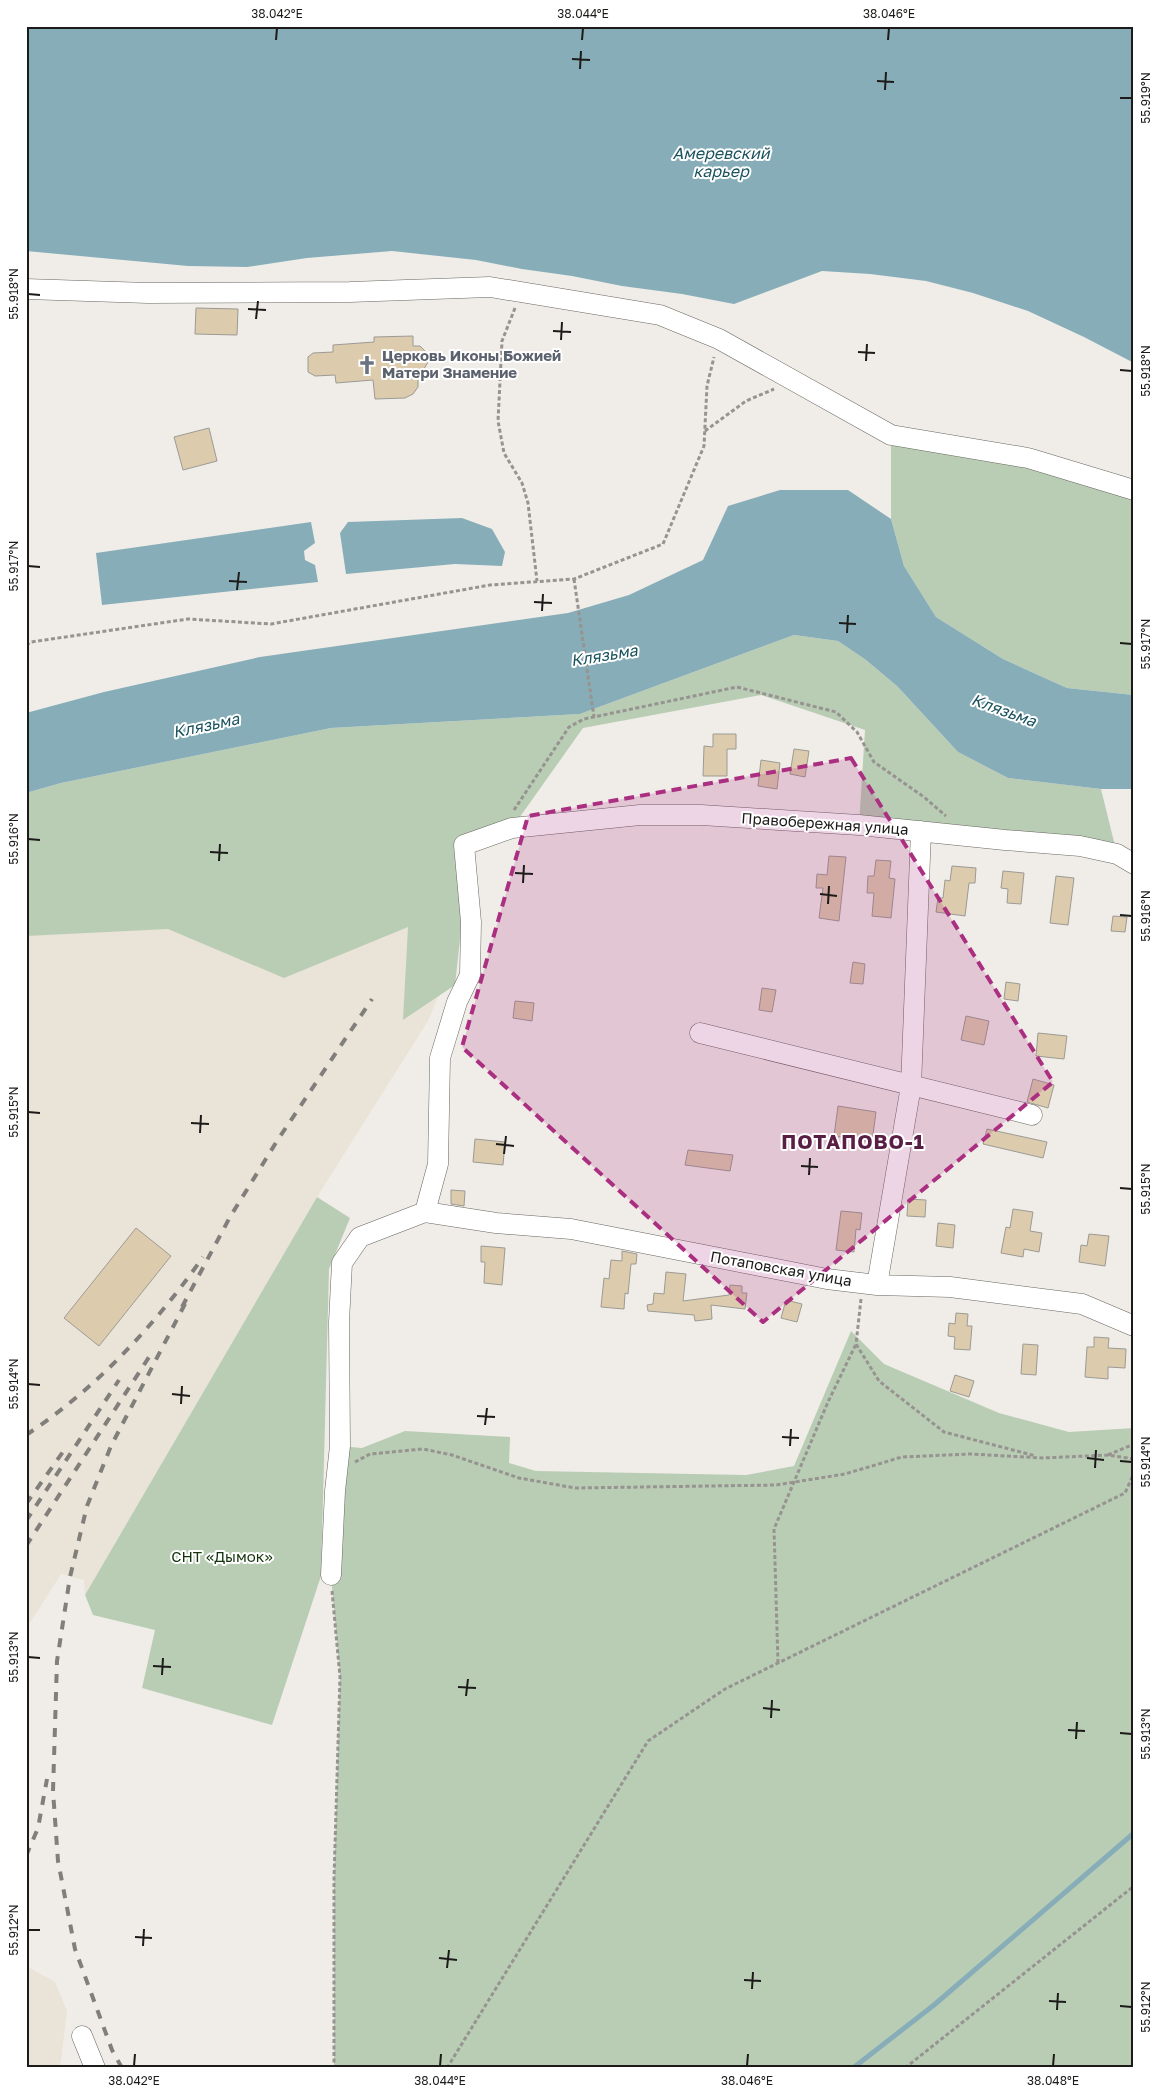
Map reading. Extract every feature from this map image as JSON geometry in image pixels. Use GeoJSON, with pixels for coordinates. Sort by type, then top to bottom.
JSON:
{"type":"FeatureCollection","features":[{"type":"Feature","properties":{"kind":"street"},"geometry":{"type":"LineString","coordinates":[[26,289],[148,293],[350,292],[490,287],[660,315],[719,339],[891,435],[1028,458],[1134,490]]}},
{"type":"Feature","properties":{"kind":"street","name":"Правобережная улица"},"geometry":{"type":"LineString","coordinates":[[425,1212],[438,1164],[440,1058],[458,1002],[470,975],[470,922],[464,845],[506,830],[640,815],[701,815],[859,825],[1080,846],[1117,854],[1134,864]]}},
{"type":"Feature","properties":{"kind":"street"},"geometry":{"type":"LineString","coordinates":[[870,1284],[911,1086],[921,831]]}},
{"type":"Feature","properties":{"kind":"street"},"geometry":{"type":"LineString","coordinates":[[700,1033],[1032,1116]]}},
{"type":"Feature","properties":{"kind":"street"},"geometry":{"type":"LineString","coordinates":[[331,1575],[335,1491],[340,1446],[339,1322],[342,1263],[360,1238],[425,1212]]}},
{"type":"Feature","properties":{"kind":"street","name":"Потаповская улица"},"geometry":{"type":"LineString","coordinates":[[425,1212],[496,1223],[571,1229],[827,1279],[870,1284],[950,1287],[1082,1304],[1134,1326]]}},
{"type":"Feature","properties":{"kind":"street"},"geometry":{"type":"LineString","coordinates":[[82,2036],[95,2068]]}},
{"type":"Feature","properties":{"kind":"path"},"geometry":{"type":"LineString","coordinates":[[522,293],[502,341],[498,421],[504,453],[522,483],[528,503],[537,580]]}},
{"type":"Feature","properties":{"kind":"path"},"geometry":{"type":"LineString","coordinates":[[26,645],[31,642],[188,619],[271,624],[490,585],[537,580],[574,579],[663,544],[704,446],[708,386],[719,339]]}},
{"type":"Feature","properties":{"kind":"path"},"geometry":{"type":"LineString","coordinates":[[705,431],[746,401],[792,380]]}},
{"type":"Feature","properties":{"kind":"path"},"geometry":{"type":"LineString","coordinates":[[574,579],[594,717]]}},
{"type":"Feature","properties":{"kind":"path"},"geometry":{"type":"LineString","coordinates":[[506,830],[569,727],[584,719],[737,687],[836,712],[857,732],[874,762],[924,797],[946,816]]}},
{"type":"Feature","properties":{"kind":"path"},"geometry":{"type":"LineString","coordinates":[[778,1663],[774,1529],[828,1402],[856,1344],[870,1284]]}},
{"type":"Feature","properties":{"kind":"path"},"geometry":{"type":"LineString","coordinates":[[856,1344],[879,1381],[944,1432],[1043,1458]]}},
{"type":"Feature","properties":{"kind":"path"},"geometry":{"type":"LineString","coordinates":[[1108,1455],[1134,1444]]}},
{"type":"Feature","properties":{"kind":"path"},"geometry":{"type":"LineString","coordinates":[[352,1463],[370,1454],[423,1449],[452,1456],[519,1478],[575,1488],[776,1485],[845,1474],[902,1457],[970,1454],[1043,1458],[1108,1455],[1134,1459]]}},
{"type":"Feature","properties":{"kind":"path"},"geometry":{"type":"LineString","coordinates":[[447,2068],[648,1741],[725,1689],[1125,1493],[1134,1473]]}},
{"type":"Feature","properties":{"kind":"path"},"geometry":{"type":"LineString","coordinates":[[331,1575],[340,1677],[334,1879],[334,2068]]}},
{"type":"Feature","properties":{"kind":"path"},"geometry":{"type":"LineString","coordinates":[[905,2068],[1134,1886]]}},
{"type":"Feature","properties":{"kind":"highlighted area"},"geometry":{"type":"Polygon","coordinates":[[[851,758],[1053,1082],[763,1322],[462,1047],[528,816],[851,758]]]}},
{"type":"Feature","properties":{"kind":"shaded area"},"geometry":{"type":"Polygon","coordinates":[[[331,728],[456,954],[428,1021],[317,1197],[85,1595],[84,1580],[61,1574],[26,1629],[26,793],[331,728]]]}},
{"type":"Feature","properties":{"kind":"shaded area"},"geometry":{"type":"Polygon","coordinates":[[[26,1966],[55,1982],[67,2011],[60,2068],[26,2068],[26,1966]]]}},
{"type":"Feature","properties":{"kind":"green space"},"geometry":{"type":"Polygon","coordinates":[[[891,435],[1134,490],[1134,695],[1067,688],[1003,659],[936,617],[904,566],[891,519],[891,435]]]}},
{"type":"Feature","properties":{"kind":"green space"},"geometry":{"type":"Polygon","coordinates":[[[794,635],[838,641],[866,660],[897,686],[958,752],[1008,778],[1101,789],[1117,854],[859,825],[865,730],[761,695],[583,728],[512,828],[457,838],[463,912],[455,985],[403,1020],[408,927],[284,978],[168,929],[26,936],[26,793],[61,783],[331,728],[580,714],[794,635]]]}},
{"type":"Feature","properties":{"kind":"green space","name":"СНТ «Дымок»"},"geometry":{"type":"Polygon","coordinates":[[[317,1197],[350,1218],[329,1269],[321,1576],[272,1725],[142,1688],[155,1630],[93,1615],[85,1595],[317,1197]]]}},
{"type":"Feature","properties":{"kind":"green space"},"geometry":{"type":"Polygon","coordinates":[[[851,1331],[884,1364],[999,1413],[1069,1432],[1134,1428],[1134,2068],[334,2068],[334,1879],[340,1677],[331,1575],[340,1446],[362,1448],[405,1431],[510,1437],[509,1463],[536,1471],[746,1475],[794,1466],[851,1331]]]}},
{"type":"Feature","properties":{"kind":"water","name":"Амеревский карьер"},"geometry":{"type":"Polygon","coordinates":[[[26,26],[1134,26],[1134,363],[1028,311],[973,293],[926,281],[870,274],[822,271],[734,304],[476,260],[392,251],[307,258],[247,267],[188,266],[26,251],[26,26]]]}},
{"type":"Feature","properties":{"kind":"water","name":"Клязьма"},"geometry":{"type":"Polygon","coordinates":[[[780,490],[848,490],[891,519],[904,566],[936,617],[1003,659],[1067,688],[1134,695],[1134,789],[1101,789],[1008,778],[958,752],[897,686],[866,660],[838,641],[794,635],[580,714],[331,728],[61,783],[26,793],[26,713],[104,692],[260,657],[568,613],[629,595],[703,560],[728,506],[780,490]]]}},
{"type":"Feature","properties":{"kind":"water"},"geometry":{"type":"Polygon","coordinates":[[[462,518],[492,529],[505,552],[502,566],[455,564],[346,574],[340,533],[348,522],[462,518]]]}},
{"type":"Feature","properties":{"kind":"water"},"geometry":{"type":"Polygon","coordinates":[[[311,522],[315,543],[304,551],[305,560],[315,565],[318,582],[102,605],[96,553],[311,522]]]}},
{"type":"Feature","properties":{"kind":"building"},"geometry":{"type":"Polygon","coordinates":[[[196,308],[238,309],[237,335],[195,334],[196,308]]]}},
{"type":"Feature","properties":{"kind":"building","name":"Церковь Иконы Божией Матери Знамение"},"geometry":{"type":"Polygon","coordinates":[[[413,336],[413,346],[420,346],[426,352],[428,362],[424,369],[418,370],[418,387],[413,394],[405,398],[375,399],[373,380],[336,383],[335,375],[315,376],[308,372],[308,357],[313,353],[333,352],[333,345],[374,342],[374,337],[413,336]]]}},
{"type":"Feature","properties":{"kind":"building"},"geometry":{"type":"Polygon","coordinates":[[[209,428],[217,461],[183,470],[174,437],[209,428]]]}},
{"type":"Feature","properties":{"kind":"building"},"geometry":{"type":"Polygon","coordinates":[[[713,734],[736,734],[736,749],[727,749],[727,776],[703,776],[704,746],[713,747],[713,734]]]}},
{"type":"Feature","properties":{"kind":"building"},"geometry":{"type":"Polygon","coordinates":[[[794,749],[809,751],[805,777],[790,774],[794,749]]]}},
{"type":"Feature","properties":{"kind":"building"},"geometry":{"type":"Polygon","coordinates":[[[761,760],[780,763],[777,789],[758,786],[761,760]]]}},
{"type":"Feature","properties":{"kind":"building"},"geometry":{"type":"Polygon","coordinates":[[[829,856],[846,857],[839,921],[819,918],[823,888],[816,888],[817,874],[827,875],[829,856]]]}},
{"type":"Feature","properties":{"kind":"building"},"geometry":{"type":"Polygon","coordinates":[[[876,860],[891,861],[889,878],[895,879],[891,918],[872,916],[874,893],[867,893],[868,876],[874,876],[876,860]]]}},
{"type":"Feature","properties":{"kind":"building"},"geometry":{"type":"Polygon","coordinates":[[[952,866],[976,868],[975,883],[969,883],[965,916],[936,912],[938,898],[943,898],[945,880],[950,881],[952,866]]]}},
{"type":"Feature","properties":{"kind":"building"},"geometry":{"type":"Polygon","coordinates":[[[1003,871],[1024,873],[1021,904],[1007,903],[1008,889],[1001,888],[1003,871]]]}},
{"type":"Feature","properties":{"kind":"building"},"geometry":{"type":"Polygon","coordinates":[[[1056,876],[1074,878],[1068,925],[1050,923],[1056,876]]]}},
{"type":"Feature","properties":{"kind":"building"},"geometry":{"type":"Polygon","coordinates":[[[1113,916],[1127,917],[1125,932],[1111,931],[1113,916]]]}},
{"type":"Feature","properties":{"kind":"building"},"geometry":{"type":"Polygon","coordinates":[[[853,962],[865,964],[863,984],[850,983],[853,962]]]}},
{"type":"Feature","properties":{"kind":"building"},"geometry":{"type":"Polygon","coordinates":[[[1006,982],[1020,984],[1018,1001],[1004,999],[1006,982]]]}},
{"type":"Feature","properties":{"kind":"building"},"geometry":{"type":"Polygon","coordinates":[[[762,988],[776,990],[772,1012],[759,1010],[762,988]]]}},
{"type":"Feature","properties":{"kind":"building"},"geometry":{"type":"Polygon","coordinates":[[[515,1001],[534,1003],[532,1021],[513,1018],[515,1001]]]}},
{"type":"Feature","properties":{"kind":"building"},"geometry":{"type":"Polygon","coordinates":[[[966,1016],[989,1021],[984,1045],[961,1040],[966,1016]]]}},
{"type":"Feature","properties":{"kind":"building"},"geometry":{"type":"Polygon","coordinates":[[[1038,1033],[1067,1036],[1064,1059],[1036,1056],[1038,1033]]]}},
{"type":"Feature","properties":{"kind":"building"},"geometry":{"type":"Polygon","coordinates":[[[1033,1079],[1054,1085],[1048,1108],[1027,1102],[1033,1079]]]}},
{"type":"Feature","properties":{"kind":"building"},"geometry":{"type":"Polygon","coordinates":[[[838,1106],[876,1112],[872,1142],[834,1136],[838,1106]]]}},
{"type":"Feature","properties":{"kind":"building"},"geometry":{"type":"Polygon","coordinates":[[[987,1129],[1047,1142],[1043,1158],[983,1144],[987,1129]]]}},
{"type":"Feature","properties":{"kind":"building"},"geometry":{"type":"Polygon","coordinates":[[[475,1139],[505,1142],[503,1165],[473,1162],[475,1139]]]}},
{"type":"Feature","properties":{"kind":"building"},"geometry":{"type":"Polygon","coordinates":[[[688,1150],[733,1155],[730,1171],[685,1165],[688,1150]]]}},
{"type":"Feature","properties":{"kind":"building"},"geometry":{"type":"Polygon","coordinates":[[[451,1190],[465,1191],[464,1206],[451,1204],[451,1190]]]}},
{"type":"Feature","properties":{"kind":"building"},"geometry":{"type":"Polygon","coordinates":[[[908,1199],[926,1200],[925,1217],[907,1216],[908,1199]]]}},
{"type":"Feature","properties":{"kind":"building"},"geometry":{"type":"Polygon","coordinates":[[[1013,1209],[1033,1212],[1030,1231],[1042,1233],[1039,1252],[1024,1249],[1023,1257],[1001,1253],[1006,1227],[1010,1228],[1013,1209]]]}},
{"type":"Feature","properties":{"kind":"building"},"geometry":{"type":"Polygon","coordinates":[[[841,1211],[862,1213],[860,1230],[856,1229],[854,1252],[836,1250],[841,1211]]]}},
{"type":"Feature","properties":{"kind":"building"},"geometry":{"type":"Polygon","coordinates":[[[938,1223],[955,1225],[953,1248],[936,1246],[938,1223]]]}},
{"type":"Feature","properties":{"kind":"building"},"geometry":{"type":"Polygon","coordinates":[[[136,1228],[171,1256],[99,1346],[64,1318],[136,1228]]]}},
{"type":"Feature","properties":{"kind":"building"},"geometry":{"type":"Polygon","coordinates":[[[1089,1234],[1109,1236],[1105,1266],[1079,1262],[1081,1245],[1087,1246],[1089,1234]]]}},
{"type":"Feature","properties":{"kind":"building"},"geometry":{"type":"Polygon","coordinates":[[[481,1246],[505,1248],[502,1285],[484,1283],[485,1262],[481,1262],[481,1246]]]}},
{"type":"Feature","properties":{"kind":"building"},"geometry":{"type":"Polygon","coordinates":[[[622,1251],[637,1254],[636,1264],[631,1264],[628,1294],[625,1293],[624,1309],[601,1307],[604,1278],[609,1279],[611,1260],[622,1261],[622,1251]]]}},
{"type":"Feature","properties":{"kind":"building"},"geometry":{"type":"Polygon","coordinates":[[[666,1272],[686,1274],[683,1301],[729,1295],[730,1285],[742,1286],[742,1293],[747,1293],[745,1309],[711,1305],[712,1319],[695,1321],[694,1315],[648,1311],[647,1305],[653,1304],[654,1293],[664,1294],[666,1272]]]}},
{"type":"Feature","properties":{"kind":"building"},"geometry":{"type":"Polygon","coordinates":[[[786,1300],[802,1304],[797,1322],[781,1318],[786,1300]]]}},
{"type":"Feature","properties":{"kind":"building"},"geometry":{"type":"Polygon","coordinates":[[[956,1313],[968,1314],[967,1326],[972,1326],[970,1350],[954,1349],[955,1337],[948,1336],[949,1323],[955,1324],[956,1313]]]}},
{"type":"Feature","properties":{"kind":"building"},"geometry":{"type":"Polygon","coordinates":[[[1094,1337],[1109,1338],[1108,1348],[1126,1349],[1125,1368],[1108,1367],[1108,1379],[1085,1377],[1087,1347],[1094,1347],[1094,1337]]]}},
{"type":"Feature","properties":{"kind":"building"},"geometry":{"type":"Polygon","coordinates":[[[1023,1344],[1038,1345],[1036,1375],[1021,1374],[1023,1344]]]}},
{"type":"Feature","properties":{"kind":"building"},"geometry":{"type":"Polygon","coordinates":[[[955,1375],[974,1381],[969,1397],[950,1391],[955,1375]]]}},
{"type":"Feature","properties":{"kind":"waterway"},"geometry":{"type":"LineString","coordinates":[[853,2068],[934,2005],[1134,1833]]}},
{"type":"Feature","properties":{"kind":"railway"},"geometry":{"type":"LineString","coordinates":[[182,1307],[230,1217],[277,1141],[372,999]]}},
{"type":"Feature","properties":{"kind":"railway"},"geometry":{"type":"LineString","coordinates":[[26,1435],[77,1397],[123,1354],[165,1307],[203,1257]]}},
{"type":"Feature","properties":{"kind":"railway"},"geometry":{"type":"LineString","coordinates":[[122,2068],[112,2050],[75,1949],[58,1861],[53,1791],[57,1661],[70,1577],[87,1506],[111,1446],[186,1302]]}},
{"type":"Feature","properties":{"kind":"railway"},"geometry":{"type":"LineString","coordinates":[[26,1546],[153,1351]]}},
{"type":"Feature","properties":{"kind":"railway"},"geometry":{"type":"LineString","coordinates":[[26,1521],[119,1380]]}},
{"type":"Feature","properties":{"kind":"railway"},"geometry":{"type":"LineString","coordinates":[[26,1504],[65,1449]]}},
{"type":"Feature","properties":{"kind":"railway"},"geometry":{"type":"LineString","coordinates":[[26,1856],[38,1828],[47,1779]]}},
{"type":"Feature","properties":{"kind":"place","name":"Церковь Иконы Божией Матери Знамение"},"geometry":{"type":"Point","coordinates":[367,365]}},
{"type":"Feature","properties":{"kind":"district","name":"ПОТАПОВО-1"},"geometry":{"type":"Point","coordinates":[853,1142]}}]}
